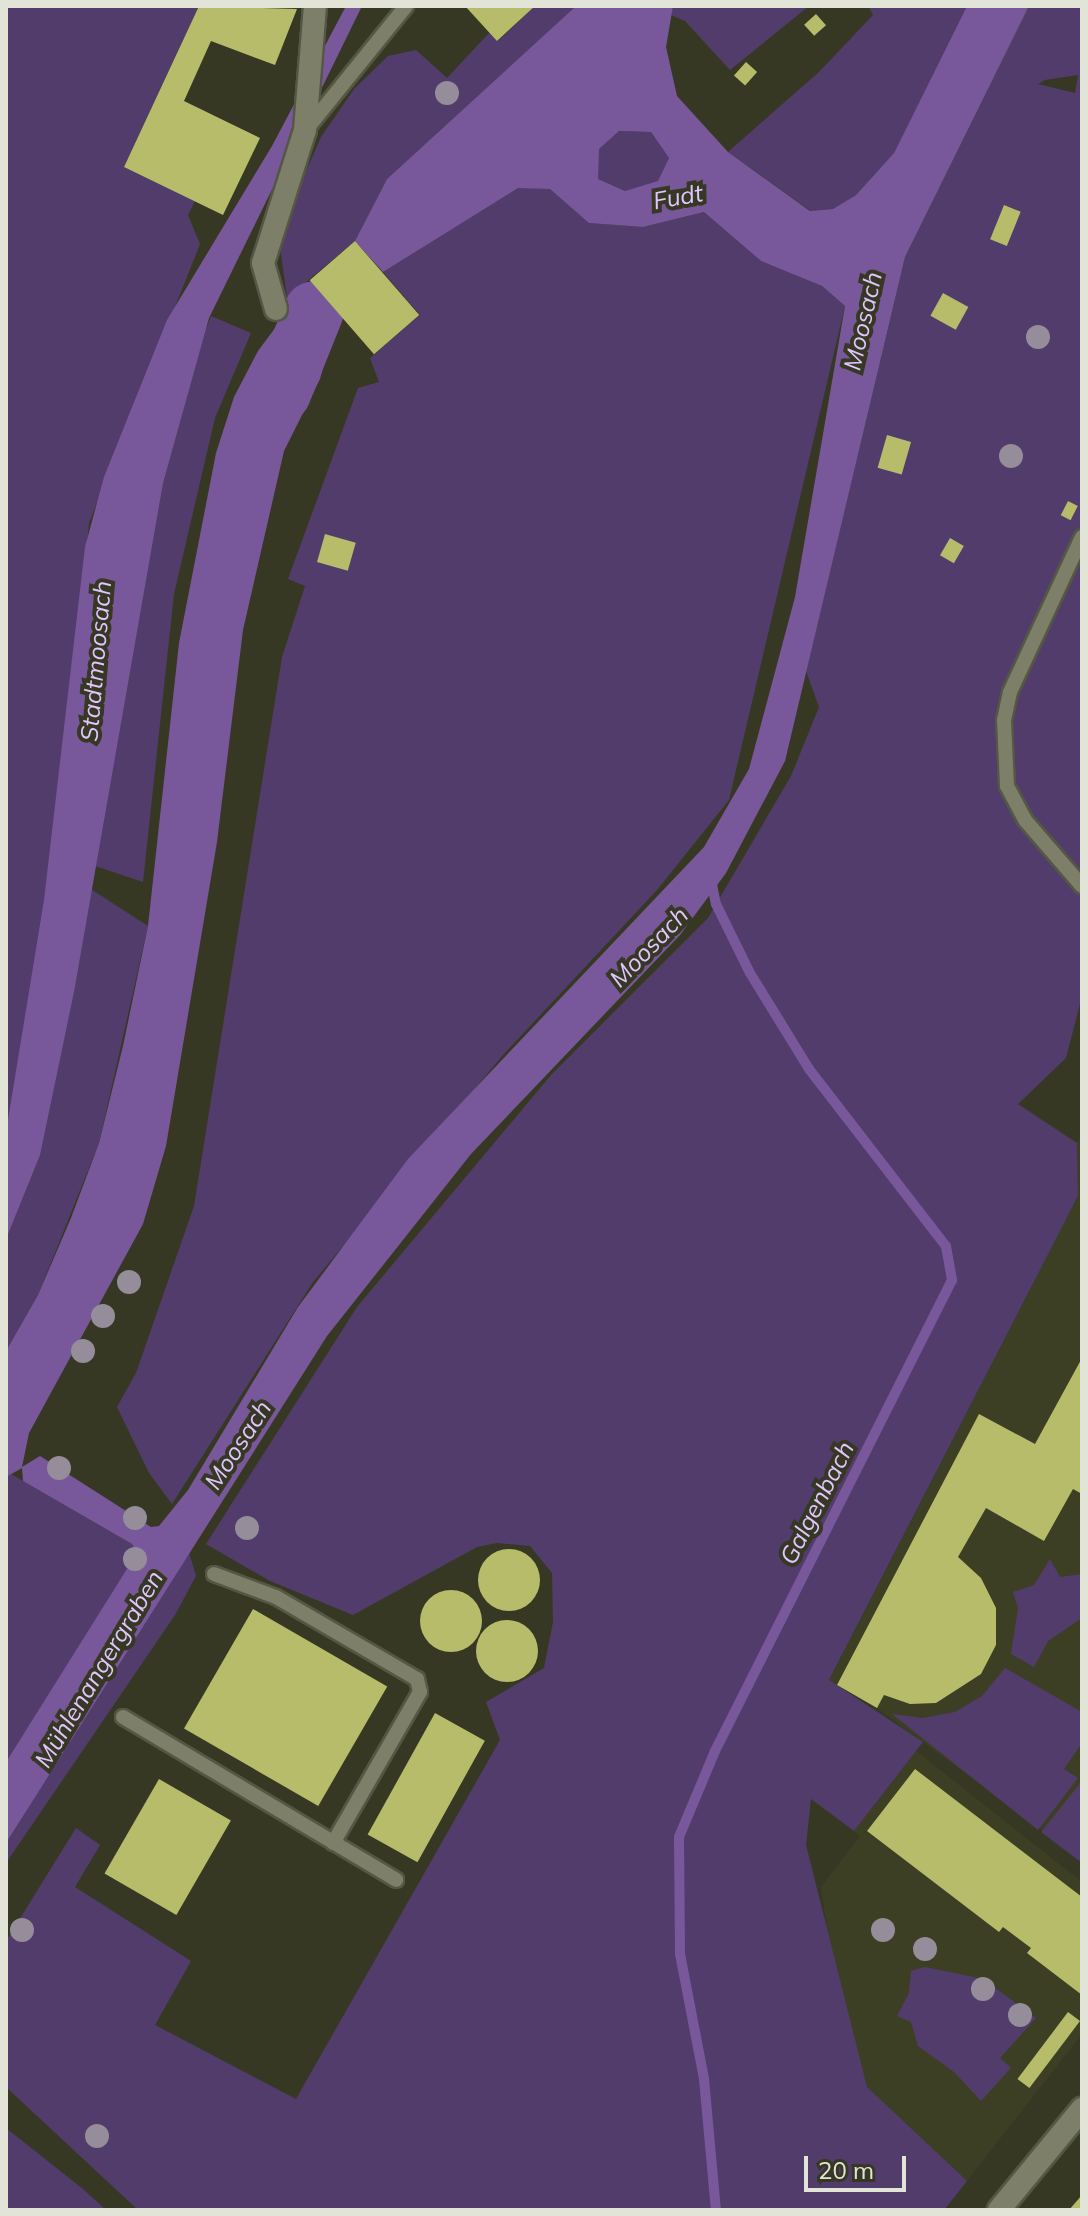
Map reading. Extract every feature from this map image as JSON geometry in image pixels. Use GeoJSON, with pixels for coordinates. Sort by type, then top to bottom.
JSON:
{"type":"FeatureCollection","features":[{"type":"Feature","properties":{"kind":"street"},"geometry":{"type":"LineString","coordinates":[[276,309],[263,263],[305,130],[315,6]]}},
{"type":"Feature","properties":{"kind":"street"},"geometry":{"type":"LineString","coordinates":[[999,2210],[1080,2116]]}},
{"type":"Feature","properties":{"kind":"lane"},"geometry":{"type":"LineString","coordinates":[[305,130],[406,6]]}},
{"type":"Feature","properties":{"kind":"lane"},"geometry":{"type":"LineString","coordinates":[[1082,537],[1010,692],[1004,744],[1007,786],[1025,820],[1082,886]]}},
{"type":"Feature","properties":{"kind":"lane"},"geometry":{"type":"LineString","coordinates":[[214,1574],[276,1597],[417,1679],[420,1692],[333,1843]]}},
{"type":"Feature","properties":{"kind":"lane"},"geometry":{"type":"LineString","coordinates":[[123,1717],[396,1880]]}},
{"type":"Feature","properties":{"kind":"shaded area"},"geometry":{"type":"Polygon","coordinates":[[[6,6],[199,6],[124,167],[195,201],[188,215],[200,244],[89,523],[55,866],[148,926],[99,1143],[38,1295],[6,1351],[6,6]]]}},
{"type":"Feature","properties":{"kind":"shaded area"},"geometry":{"type":"Polygon","coordinates":[[[535,6],[576,6],[387,179],[355,241],[287,298],[280,247],[290,208],[321,137],[354,89],[388,56],[416,50],[447,78],[490,32],[498,41],[535,6]]]}},
{"type":"Feature","properties":{"kind":"shaded area"},"geometry":{"type":"Polygon","coordinates":[[[673,6],[809,6],[730,70],[685,21],[671,15],[673,6]]]}},
{"type":"Feature","properties":{"kind":"shaded area"},"geometry":{"type":"Polygon","coordinates":[[[868,6],[967,6],[894,153],[856,195],[833,209],[811,211],[728,152],[819,72],[873,15],[868,6]]]}},
{"type":"Feature","properties":{"kind":"shaded area"},"geometry":{"type":"Polygon","coordinates":[[[1029,6],[1082,6],[1082,996],[1066,1058],[1018,1104],[1077,1143],[1078,1196],[829,1680],[923,1742],[854,1831],[811,1799],[806,1845],[867,2087],[967,2181],[944,2210],[138,2210],[6,2087],[6,1941],[76,1828],[100,1845],[75,1887],[191,1961],[155,2025],[296,2099],[500,1740],[486,1702],[544,1668],[553,1622],[552,1573],[530,1546],[497,1543],[477,1547],[353,1615],[270,1581],[206,1544],[357,1307],[551,1075],[708,918],[791,776],[819,707],[806,671],[905,257],[1029,6]],[[1078,75],[1038,84],[1075,93],[1078,75]]]}},
{"type":"Feature","properties":{"kind":"shaded area"},"geometry":{"type":"Polygon","coordinates":[[[619,131],[651,132],[669,158],[658,182],[625,191],[598,179],[598,149],[619,131]]]}},
{"type":"Feature","properties":{"kind":"shaded area"},"geometry":{"type":"Polygon","coordinates":[[[518,187],[550,189],[590,223],[643,227],[704,212],[761,261],[822,286],[845,306],[729,800],[657,890],[503,1055],[313,1282],[172,1504],[149,1473],[117,1407],[136,1373],[194,1206],[282,657],[305,586],[288,579],[358,388],[379,382],[370,358],[420,315],[383,272],[518,187]]]}},
{"type":"Feature","properties":{"kind":"shaded area"},"geometry":{"type":"Polygon","coordinates":[[[211,316],[251,333],[215,418],[174,594],[143,882],[92,865],[126,583],[174,411],[211,316]]]}},
{"type":"Feature","properties":{"kind":"shaded area"},"geometry":{"type":"Polygon","coordinates":[[[1082,1136],[1082,1859],[877,1708],[829,1681],[1078,1196],[1077,1143],[1082,1136]]]}},
{"type":"Feature","properties":{"kind":"shaded area"},"geometry":{"type":"Polygon","coordinates":[[[11,1474],[132,1544],[138,1553],[6,1762],[6,1477],[11,1474]]]}},
{"type":"Feature","properties":{"kind":"shaded area"},"geometry":{"type":"Polygon","coordinates":[[[188,1549],[196,1576],[175,1615],[6,1863],[6,1843],[188,1549]]]}},
{"type":"Feature","properties":{"kind":"shaded area"},"geometry":{"type":"Polygon","coordinates":[[[1050,1559],[1060,1577],[1082,1574],[1082,1618],[1048,1641],[1034,1667],[1011,1654],[1018,1608],[1013,1592],[1034,1585],[1050,1559]]]}},
{"type":"Feature","properties":{"kind":"shaded area"},"geometry":{"type":"Polygon","coordinates":[[[1005,1668],[1082,1712],[1082,1743],[1064,1769],[1078,1778],[1038,1830],[892,1714],[923,1718],[955,1712],[982,1696],[1005,1668]]]}},
{"type":"Feature","properties":{"kind":"shaded area"},"geometry":{"type":"Polygon","coordinates":[[[916,1751],[1082,1882],[1082,2034],[955,2196],[853,2106],[821,1887],[860,1836],[854,1831],[916,1751]]]}},
{"type":"Feature","properties":{"kind":"shaded area"},"geometry":{"type":"Polygon","coordinates":[[[1082,1781],[1082,1863],[1041,1832],[1082,1781]]]}},
{"type":"Feature","properties":{"kind":"shaded area"},"geometry":{"type":"Polygon","coordinates":[[[925,1967],[983,1979],[1036,2018],[1000,2058],[1011,2068],[981,2101],[954,2072],[918,2046],[911,2022],[897,2016],[909,1993],[911,1971],[925,1967]]]}},
{"type":"Feature","properties":{"kind":"shaded area"},"geometry":{"type":"Polygon","coordinates":[[[6,2128],[83,2189],[106,2210],[6,2210],[6,2128]]]}},
{"type":"Feature","properties":{"kind":"water","name":"Stadtmoosach"},"geometry":{"type":"Polygon","coordinates":[[[346,6],[362,6],[209,318],[163,483],[74,992],[40,1155],[6,1239],[6,1132],[44,900],[85,547],[104,477],[167,320],[272,146],[346,6]]]}},
{"type":"Feature","properties":{"kind":"water"},"geometry":{"type":"Polygon","coordinates":[[[576,6],[673,6],[666,47],[677,96],[728,152],[810,211],[833,209],[856,195],[894,153],[967,6],[1029,6],[905,257],[785,761],[726,873],[680,935],[471,1154],[327,1336],[6,1843],[6,1762],[137,1553],[132,1544],[23,1481],[22,1468],[6,1477],[6,1351],[38,1295],[99,1143],[148,926],[179,643],[216,453],[234,397],[258,351],[295,301],[331,339],[320,379],[284,451],[243,630],[217,842],[166,1146],[143,1224],[29,1433],[22,1467],[40,1456],[151,1527],[159,1526],[188,1490],[298,1307],[408,1159],[704,847],[749,769],[795,597],[845,306],[822,286],[761,261],[704,212],[643,227],[589,223],[550,189],[518,188],[383,272],[355,241],[387,179],[576,6]],[[619,131],[599,149],[598,179],[625,191],[658,181],[669,158],[651,132],[619,131]]]}},
{"type":"Feature","properties":{"kind":"building"},"geometry":{"type":"Polygon","coordinates":[[[199,6],[297,9],[275,65],[211,41],[184,101],[260,138],[223,215],[124,167],[199,6]]]}},
{"type":"Feature","properties":{"kind":"building"},"geometry":{"type":"Polygon","coordinates":[[[465,6],[535,6],[497,41],[465,6]]]}},
{"type":"Feature","properties":{"kind":"building"},"geometry":{"type":"Polygon","coordinates":[[[816,14],[826,25],[814,36],[804,25],[816,14]]]}},
{"type":"Feature","properties":{"kind":"building"},"geometry":{"type":"Polygon","coordinates":[[[746,62],[757,72],[745,85],[734,75],[746,62]]]}},
{"type":"Feature","properties":{"kind":"building"},"geometry":{"type":"Polygon","coordinates":[[[1004,205],[1021,212],[1007,246],[990,239],[1004,205]]]}},
{"type":"Feature","properties":{"kind":"building"},"geometry":{"type":"Polygon","coordinates":[[[355,241],[419,315],[374,354],[310,280],[355,241]]]}},
{"type":"Feature","properties":{"kind":"building"},"geometry":{"type":"Polygon","coordinates":[[[943,293],[968,307],[956,330],[930,316],[943,293]]]}},
{"type":"Feature","properties":{"kind":"building"},"geometry":{"type":"Polygon","coordinates":[[[887,435],[911,442],[902,475],[878,468],[887,435]]]}},
{"type":"Feature","properties":{"kind":"building"},"geometry":{"type":"Polygon","coordinates":[[[1068,501],[1078,506],[1071,520],[1061,515],[1068,501]]]}},
{"type":"Feature","properties":{"kind":"building"},"geometry":{"type":"Polygon","coordinates":[[[325,534],[356,543],[348,571],[317,562],[325,534]]]}},
{"type":"Feature","properties":{"kind":"building"},"geometry":{"type":"Polygon","coordinates":[[[950,538],[964,546],[954,563],[940,555],[950,538]]]}},
{"type":"Feature","properties":{"kind":"building"},"geometry":{"type":"Polygon","coordinates":[[[1082,1358],[1082,1494],[1073,1489],[1044,1541],[986,1508],[958,1557],[981,1578],[996,1608],[996,1645],[981,1674],[936,1703],[910,1704],[884,1695],[877,1708],[837,1685],[979,1414],[1035,1444],[1082,1358]]]}},
{"type":"Feature","properties":{"kind":"building"},"geometry":{"type":"Polygon","coordinates":[[[509,1549],[531,1558],[540,1580],[531,1602],[509,1611],[487,1602],[478,1580],[487,1558],[509,1549]]]}},
{"type":"Feature","properties":{"kind":"building"},"geometry":{"type":"Polygon","coordinates":[[[451,1590],[473,1599],[482,1621],[473,1643],[451,1652],[429,1643],[420,1621],[429,1599],[451,1590]]]}},
{"type":"Feature","properties":{"kind":"building"},"geometry":{"type":"Polygon","coordinates":[[[253,1609],[387,1686],[318,1806],[184,1729],[253,1609]]]}},
{"type":"Feature","properties":{"kind":"building"},"geometry":{"type":"Polygon","coordinates":[[[507,1620],[529,1629],[538,1651],[529,1673],[507,1682],[485,1673],[476,1651],[485,1629],[507,1620]]]}},
{"type":"Feature","properties":{"kind":"building"},"geometry":{"type":"Polygon","coordinates":[[[435,1713],[485,1741],[417,1862],[368,1835],[435,1713]]]}},
{"type":"Feature","properties":{"kind":"building"},"geometry":{"type":"Polygon","coordinates":[[[915,1769],[1082,1897],[1082,1995],[1027,1953],[1031,1948],[1003,1927],[999,1932],[867,1831],[915,1769]]]}},
{"type":"Feature","properties":{"kind":"building"},"geometry":{"type":"Polygon","coordinates":[[[159,1779],[231,1820],[176,1915],[104,1873],[159,1779]]]}},
{"type":"Feature","properties":{"kind":"building"},"geometry":{"type":"Polygon","coordinates":[[[1068,2012],[1080,2021],[1029,2088],[1017,2079],[1068,2012]]]}},
{"type":"Feature","properties":{"kind":"building"},"geometry":{"type":"Polygon","coordinates":[[[1082,2195],[1082,2210],[1069,2210],[1082,2195]]]}},
{"type":"Feature","properties":{"kind":"waterway","name":"Moosach"},"geometry":{"type":"LineString","coordinates":[[281,393],[314,311]]}},
{"type":"Feature","properties":{"kind":"waterway","name":"Galgenbach"},"geometry":{"type":"LineString","coordinates":[[711,879],[716,904],[750,973],[809,1069],[946,1246],[952,1280],[715,1751],[679,1837],[680,1954],[704,2079],[716,2210]]}},
{"type":"Feature","properties":{"kind":"water label","name":"Fudt"},"geometry":{"type":"Point","coordinates":[678,197]}},
{"type":"Feature","properties":{"kind":"water label","name":"Mühlenangergraben"},"geometry":{"type":"Point","coordinates":[99,1669]}}]}
